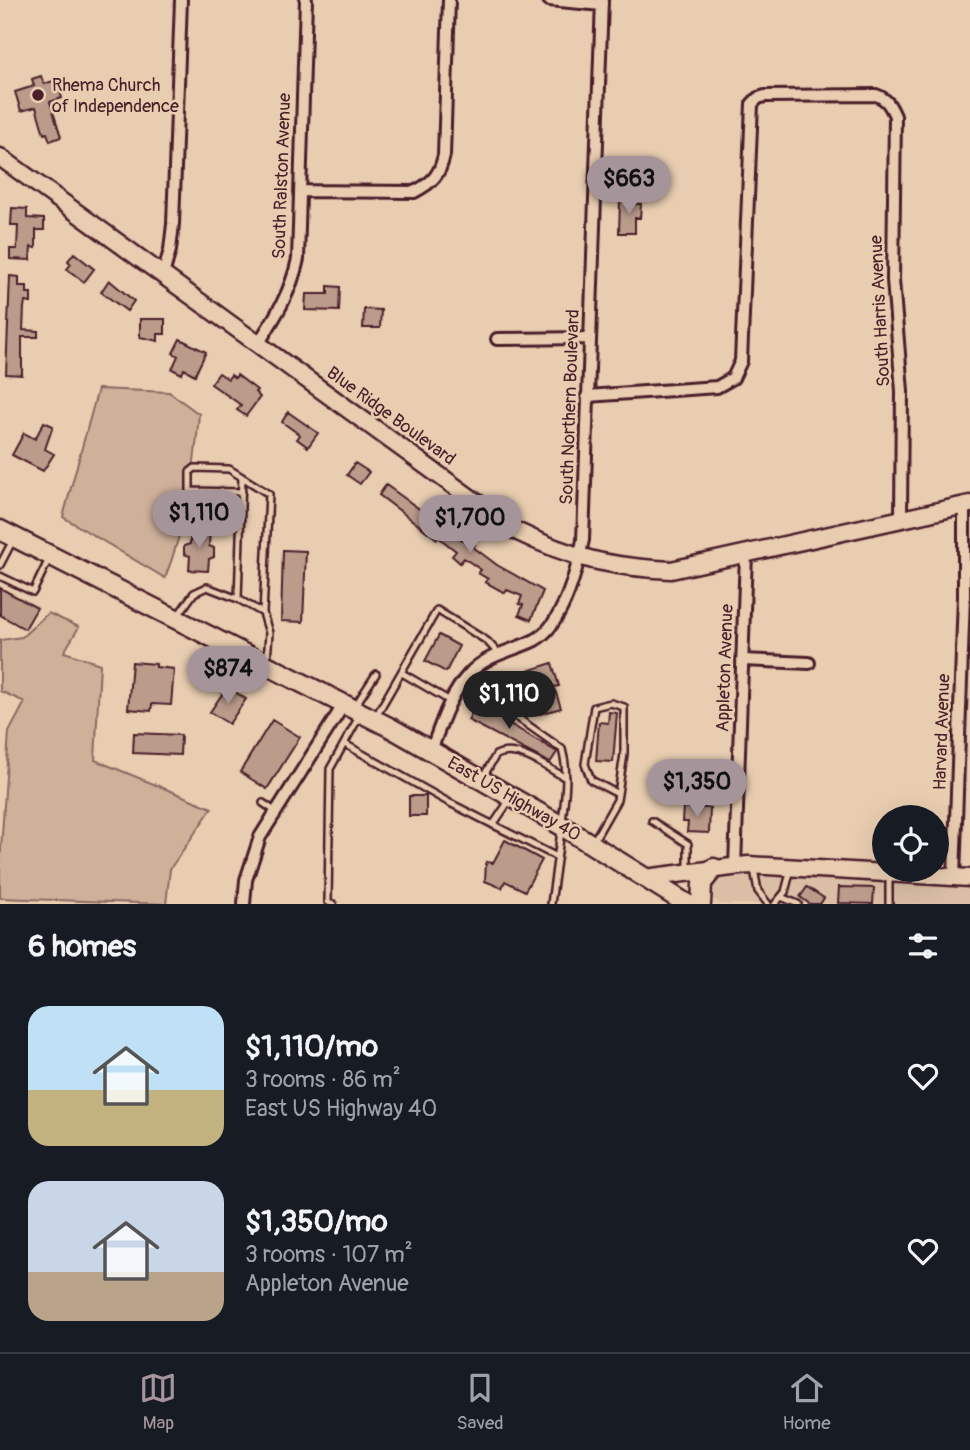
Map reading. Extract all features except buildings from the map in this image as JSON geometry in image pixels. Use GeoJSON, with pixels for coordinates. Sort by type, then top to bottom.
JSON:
{"type":"FeatureCollection","features":[{"type":"Feature","properties":{"kind":"main road","name":"East US Highway 40"},"geometry":{"type":"LineString","coordinates":[[7,533],[358,711],[562,826],[687,904]]}},
{"type":"Feature","properties":{"kind":"main road"},"geometry":{"type":"LineString","coordinates":[[701,904],[702,883],[714,869]]}},
{"type":"Feature","properties":{"kind":"street"},"geometry":{"type":"LineString","coordinates":[[163,275],[173,224],[181,0]]}},
{"type":"Feature","properties":{"kind":"street","name":"South Ralston Avenue"},"geometry":{"type":"LineString","coordinates":[[258,344],[282,306],[294,278],[298,259],[306,0]]}},
{"type":"Feature","properties":{"kind":"street"},"geometry":{"type":"LineString","coordinates":[[300,191],[414,192],[431,184],[441,169],[444,155],[449,0]]}},
{"type":"Feature","properties":{"kind":"street"},"geometry":{"type":"LineString","coordinates":[[549,0],[602,2]]}},
{"type":"Feature","properties":{"kind":"street","name":"South Northern Boulevard"},"geometry":{"type":"LineString","coordinates":[[431,751],[450,701],[470,673],[498,653],[537,639],[554,624],[579,558],[583,540],[602,2]]}},
{"type":"Feature","properties":{"kind":"street","name":"South Harris Avenue"},"geometry":{"type":"LineString","coordinates":[[587,396],[717,387],[733,378],[741,361],[752,104],[765,96],[876,95],[889,103],[895,116],[893,280],[902,391],[901,519]]}},
{"type":"Feature","properties":{"kind":"street","name":"Blue Ridge Boulevard"},"geometry":{"type":"LineString","coordinates":[[0,157],[516,531],[579,558],[624,567],[671,570],[967,504]]}},
{"type":"Feature","properties":{"kind":"street"},"geometry":{"type":"LineString","coordinates":[[497,338],[589,338]]}},
{"type":"Feature","properties":{"kind":"street","name":"Harvard Avenue"},"geometry":{"type":"LineString","coordinates":[[962,878],[967,504]]}},
{"type":"Feature","properties":{"kind":"street","name":"Appleton Avenue"},"geometry":{"type":"LineString","coordinates":[[735,866],[746,554]]}},
{"type":"Feature","properties":{"kind":"street"},"geometry":{"type":"LineString","coordinates":[[743,660],[809,663]]}},
{"type":"Feature","properties":{"kind":"street"},"geometry":{"type":"LineString","coordinates":[[244,904],[246,880],[260,837],[273,816],[358,711]]}},
{"type":"Feature","properties":{"kind":"street"},"geometry":{"type":"LineString","coordinates":[[645,878],[754,865],[872,872]]}},
{"type":"Feature","properties":{"kind":"lane"},"geometry":{"type":"LineString","coordinates":[[242,492],[190,491],[190,472],[195,468],[229,469],[269,494],[263,613],[269,633],[267,664]]}},
{"type":"Feature","properties":{"kind":"lane"},"geometry":{"type":"LineString","coordinates":[[238,599],[242,477]]}},
{"type":"Feature","properties":{"kind":"lane"},"geometry":{"type":"LineString","coordinates":[[0,565],[7,533]]}},
{"type":"Feature","properties":{"kind":"lane"},"geometry":{"type":"LineString","coordinates":[[0,576],[33,592],[51,555]]}},
{"type":"Feature","properties":{"kind":"lane"},"geometry":{"type":"LineString","coordinates":[[177,618],[194,593],[207,587],[238,599],[263,613]]}},
{"type":"Feature","properties":{"kind":"lane"},"geometry":{"type":"LineString","coordinates":[[358,711],[402,673],[437,610],[487,641],[498,653]]}},
{"type":"Feature","properties":{"kind":"lane"},"geometry":{"type":"LineString","coordinates":[[402,673],[450,701]]}},
{"type":"Feature","properties":{"kind":"lane"},"geometry":{"type":"LineString","coordinates":[[333,904],[328,902],[330,769],[345,744],[376,674]]}},
{"type":"Feature","properties":{"kind":"lane"},"geometry":{"type":"LineString","coordinates":[[463,683],[562,749],[566,778],[551,904]]}},
{"type":"Feature","properties":{"kind":"lane"},"geometry":{"type":"LineString","coordinates":[[592,844],[618,794],[624,754],[624,707],[611,703],[594,706],[585,764],[591,780],[618,794]]}},
{"type":"Feature","properties":{"kind":"lane"},"geometry":{"type":"LineString","coordinates":[[345,744],[557,857]]}},
{"type":"Feature","properties":{"kind":"lane"},"geometry":{"type":"LineString","coordinates":[[482,780],[496,755],[510,751],[566,778]]}},
{"type":"Feature","properties":{"kind":"lane"},"geometry":{"type":"LineString","coordinates":[[493,825],[512,797]]}},
{"type":"Feature","properties":{"kind":"lane"},"geometry":{"type":"LineString","coordinates":[[263,803],[273,816]]}},
{"type":"Feature","properties":{"kind":"lane"},"geometry":{"type":"LineString","coordinates":[[652,821],[688,844],[688,871]]}},
{"type":"Feature","properties":{"kind":"lane"},"geometry":{"type":"LineString","coordinates":[[754,865],[755,885],[768,904]]}},
{"type":"Feature","properties":{"kind":"lane"},"geometry":{"type":"LineString","coordinates":[[775,904],[785,892],[791,868]]}},
{"type":"Feature","properties":{"kind":"lane"},"geometry":{"type":"LineString","coordinates":[[888,882],[889,904]]}},
{"type":"Feature","properties":{"kind":"lane"},"geometry":{"type":"LineString","coordinates":[[781,897],[797,904]]}},
{"type":"Feature","properties":{"kind":"shaded area"},"geometry":{"type":"Polygon","coordinates":[[[98,389],[169,392],[199,414],[188,498],[165,578],[63,517],[98,389]]]}},
{"type":"Feature","properties":{"kind":"shaded area"},"geometry":{"type":"Polygon","coordinates":[[[48,613],[79,627],[64,652],[100,664],[95,760],[212,808],[170,869],[166,904],[0,898],[9,732],[25,702],[0,691],[0,640],[22,637],[48,613]]]}},
{"type":"Feature","properties":{"kind":"shaded area"},"geometry":{"type":"Polygon","coordinates":[[[751,875],[970,887],[970,904],[720,904],[710,896],[709,886],[719,878],[751,875]]]}},
{"type":"Feature","properties":{"kind":"place","name":"Rhema Church of Independence"},"geometry":{"type":"Point","coordinates":[38,95]}}]}
